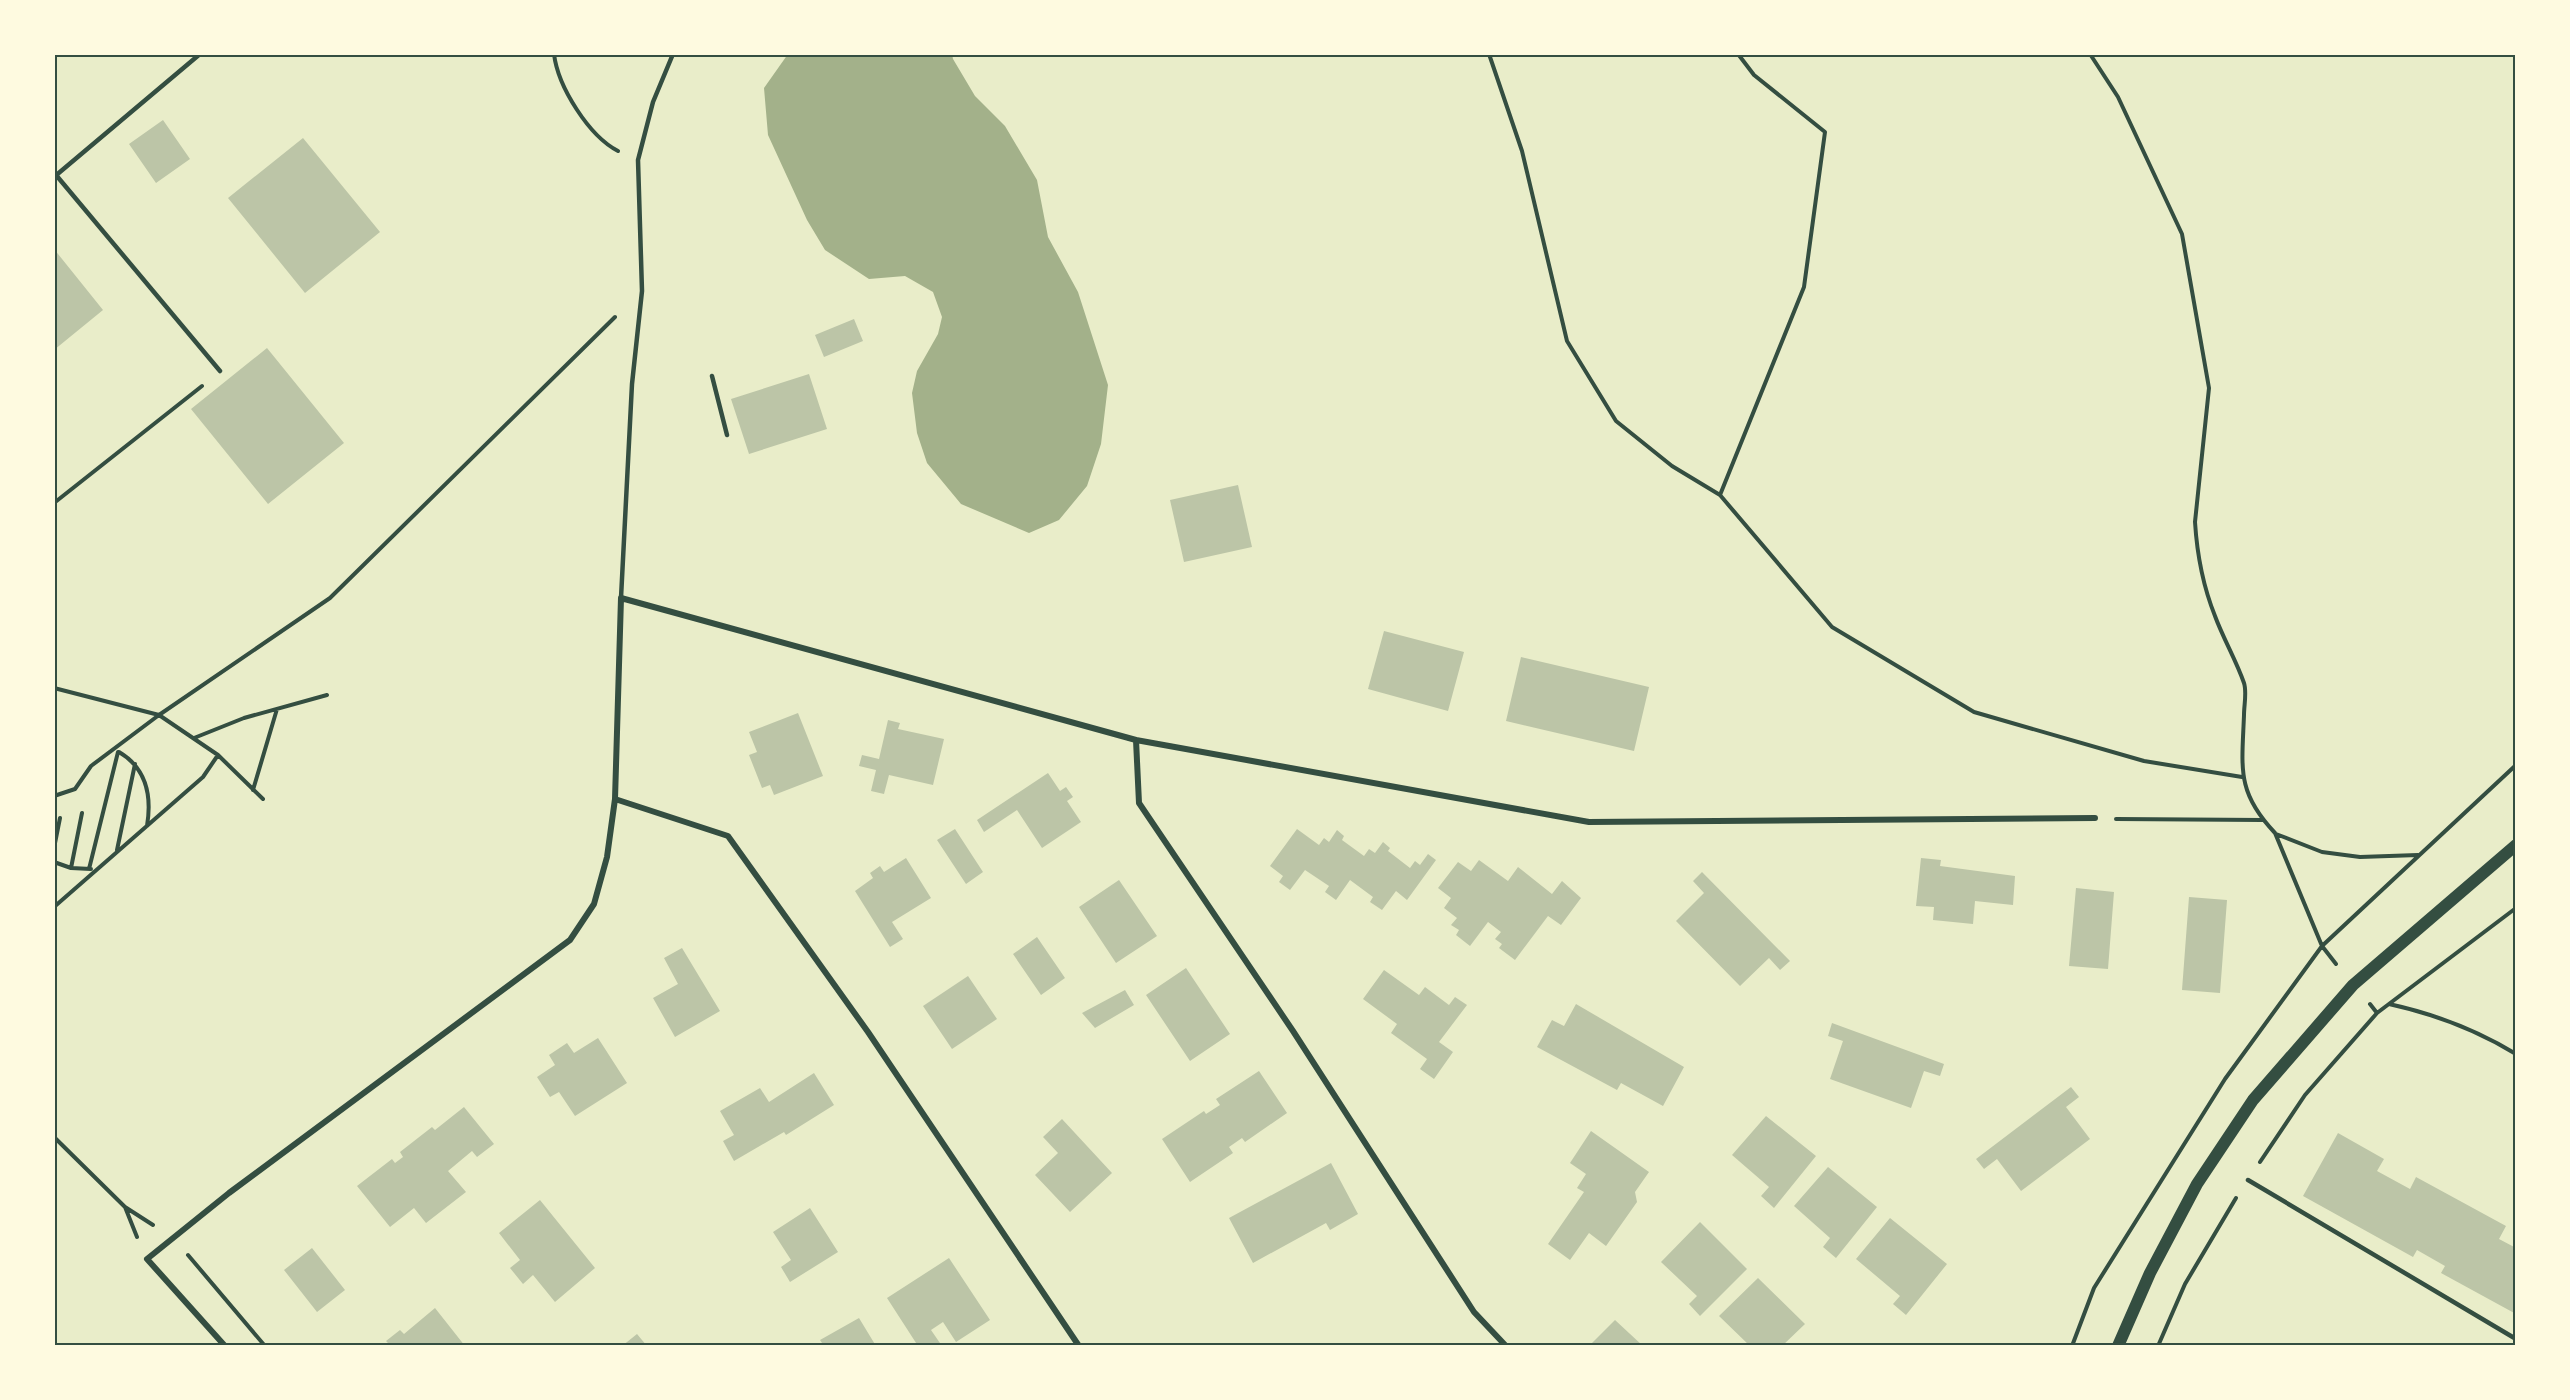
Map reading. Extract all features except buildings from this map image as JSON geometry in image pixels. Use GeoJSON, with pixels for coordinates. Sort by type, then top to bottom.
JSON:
{"type":"FeatureCollection","features":[{"type":"Feature","properties":{"kind":"main road"},"geometry":{"type":"LineString","coordinates":[[2118,1346],[2150,1273],[2197,1185],[2253,1100],[2353,985],[2516,845]]}},
{"type":"Feature","properties":{"kind":"street"},"geometry":{"type":"LineString","coordinates":[[225,1346],[147,1259],[173,1237],[570,940],[594,904],[607,857],[615,799],[621,598],[1136,740],[1589,822],[2095,819]]}},
{"type":"Feature","properties":{"kind":"street"},"geometry":{"type":"LineString","coordinates":[[1136,740],[1139,802],[1293,1031],[1474,1312],[1506,1346]]}},
{"type":"Feature","properties":{"kind":"street"},"geometry":{"type":"LineString","coordinates":[[615,799],[728,836],[868,1032],[1079,1346]]}},
{"type":"Feature","properties":{"kind":"lane"},"geometry":{"type":"LineString","coordinates":[[200,54],[55,176],[220,371]]}},
{"type":"Feature","properties":{"kind":"lane"},"geometry":{"type":"LineString","coordinates":[[621,598],[632,384],[642,291],[638,160],[653,102],[673,54]]}},
{"type":"Feature","properties":{"kind":"lane"},"geometry":{"type":"LineString","coordinates":[[712,376],[727,435]]}},
{"type":"Feature","properties":{"kind":"lane"},"geometry":{"type":"LineString","coordinates":[[2248,1180],[2516,1340]]}},
{"type":"Feature","properties":{"kind":"path"},"geometry":{"type":"LineString","coordinates":[[554,54],[555,64],[580,116],[605,144],[638,160]]}},
{"type":"Feature","properties":{"kind":"path"},"geometry":{"type":"LineString","coordinates":[[1489,54],[1522,151],[1567,341],[1616,421],[1672,466],[1720,495],[1832,627],[1974,712],[2144,761],[2242,777]]}},
{"type":"Feature","properties":{"kind":"path"},"geometry":{"type":"LineString","coordinates":[[1720,495],[1804,287],[1825,132],[1754,75],[1738,54]]}},
{"type":"Feature","properties":{"kind":"path"},"geometry":{"type":"LineString","coordinates":[[2090,54],[2118,97],[2181,234],[2209,388],[2195,522],[2196,539],[2204,584],[2214,615],[2245,685],[2242,777],[2248,797],[2263,820],[2275,833],[2322,946]]}},
{"type":"Feature","properties":{"kind":"path"},"geometry":{"type":"LineString","coordinates":[[54,796],[75,789],[91,766],[113,749],[330,598],[642,291]]}},
{"type":"Feature","properties":{"kind":"path"},"geometry":{"type":"LineString","coordinates":[[54,503],[220,371]]}},
{"type":"Feature","properties":{"kind":"path"},"geometry":{"type":"LineString","coordinates":[[54,688],[159,715],[218,755],[263,799]]}},
{"type":"Feature","properties":{"kind":"path"},"geometry":{"type":"LineString","coordinates":[[193,738],[244,718],[327,695]]}},
{"type":"Feature","properties":{"kind":"path"},"geometry":{"type":"LineString","coordinates":[[253,790],[277,709]]}},
{"type":"Feature","properties":{"kind":"path"},"geometry":{"type":"LineString","coordinates":[[113,749],[135,764],[146,784],[149,804],[147,826]]}},
{"type":"Feature","properties":{"kind":"path"},"geometry":{"type":"LineString","coordinates":[[89,869],[118,752]]}},
{"type":"Feature","properties":{"kind":"path"},"geometry":{"type":"LineString","coordinates":[[54,907],[203,777],[218,755]]}},
{"type":"Feature","properties":{"kind":"path"},"geometry":{"type":"LineString","coordinates":[[116,851],[135,764]]}},
{"type":"Feature","properties":{"kind":"path"},"geometry":{"type":"LineString","coordinates":[[2072,1346],[2094,1288],[2218,1089],[2322,946],[2516,765]]}},
{"type":"Feature","properties":{"kind":"path"},"geometry":{"type":"LineString","coordinates":[[71,868],[82,813]]}},
{"type":"Feature","properties":{"kind":"path"},"geometry":{"type":"LineString","coordinates":[[54,848],[60,818]]}},
{"type":"Feature","properties":{"kind":"path"},"geometry":{"type":"LineString","coordinates":[[2095,819],[2263,820]]}},
{"type":"Feature","properties":{"kind":"path"},"geometry":{"type":"LineString","coordinates":[[2275,833],[2322,852],[2360,857],[2419,855]]}},
{"type":"Feature","properties":{"kind":"path"},"geometry":{"type":"LineString","coordinates":[[54,862],[71,868],[98,869]]}},
{"type":"Feature","properties":{"kind":"path"},"geometry":{"type":"LineString","coordinates":[[2158,1346],[2185,1284],[2248,1180],[2305,1095],[2388,1004],[2516,908]]}},
{"type":"Feature","properties":{"kind":"path"},"geometry":{"type":"LineString","coordinates":[[2388,1004],[2438,1016],[2483,1034],[2516,1054]]}},
{"type":"Feature","properties":{"kind":"path"},"geometry":{"type":"LineString","coordinates":[[54,1137],[125,1207],[173,1237],[265,1346]]}},
{"type":"Feature","properties":{"kind":"path"},"geometry":{"type":"LineString","coordinates":[[125,1207],[147,1259]]}},
{"type":"Feature","properties":{"kind":"shaded area"},"geometry":{"type":"Polygon","coordinates":[[[788,54],[952,54],[975,96],[1005,126],[1037,180],[1048,237],[1078,292],[1108,385],[1101,444],[1087,486],[1059,520],[1029,533],[961,504],[927,463],[917,433],[912,393],[917,371],[938,334],[942,317],[933,292],[905,276],[869,279],[825,250],[807,220],[768,135],[764,88],[788,54]]]}}]}
